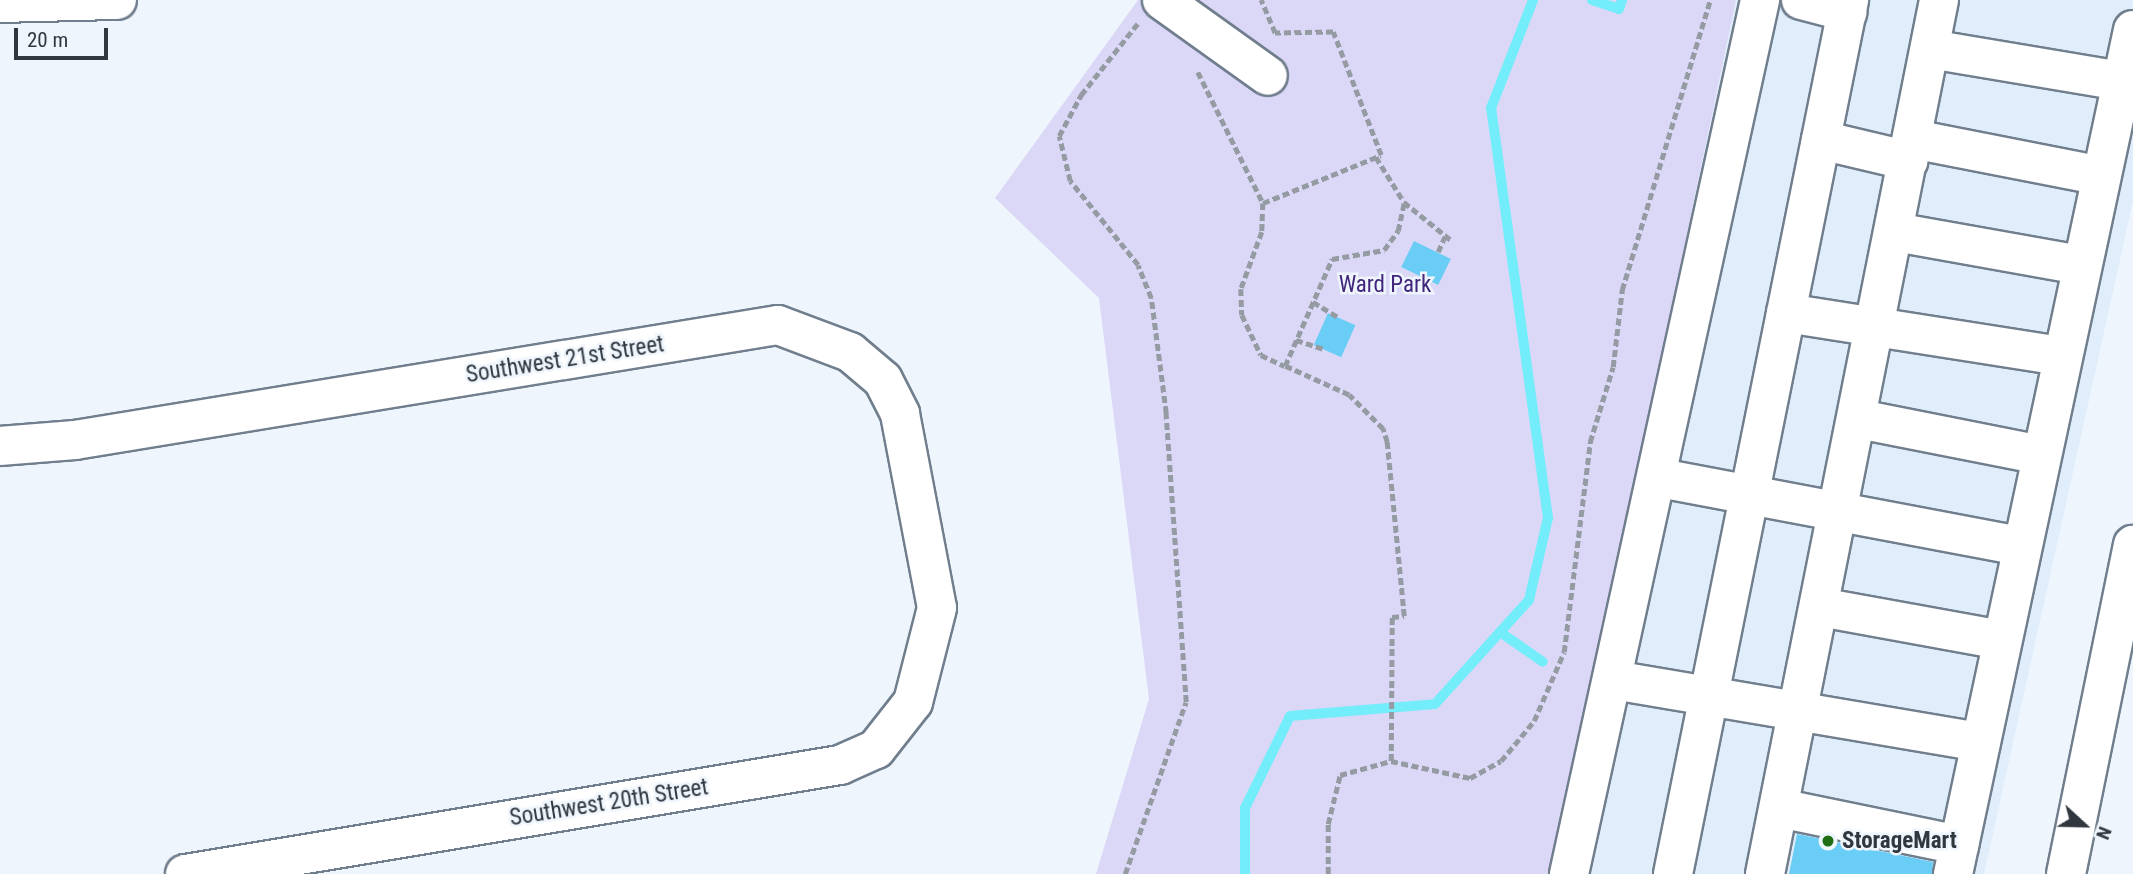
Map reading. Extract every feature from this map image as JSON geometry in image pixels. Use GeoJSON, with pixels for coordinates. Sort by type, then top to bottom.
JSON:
{"type":"FeatureCollection","features":[{"type":"Feature","properties":{"kind":"street"},"geometry":{"type":"LineString","coordinates":[[0,3],[117,0]]}},
{"type":"Feature","properties":{"kind":"street"},"geometry":{"type":"LineString","coordinates":[[1569,874],[1660,478],[1760,0]]}},
{"type":"Feature","properties":{"kind":"street"},"geometry":{"type":"LineString","coordinates":[[1673,874],[1848,6],[1801,0]]}},
{"type":"Feature","properties":{"kind":"street"},"geometry":{"type":"LineString","coordinates":[[1765,874],[1859,419],[1940,0]]}},
{"type":"Feature","properties":{"kind":"street"},"geometry":{"type":"LineString","coordinates":[[1151,11],[1268,76]]}},
{"type":"Feature","properties":{"kind":"street"},"geometry":{"type":"LineString","coordinates":[[1779,808],[1956,860],[2061,356],[2133,30]]}},
{"type":"Feature","properties":{"kind":"street"},"geometry":{"type":"LineString","coordinates":[[1930,49],[2122,81]]}},
{"type":"Feature","properties":{"kind":"street"},"geometry":{"type":"LineString","coordinates":[[1821,140],[2101,176]]}},
{"type":"Feature","properties":{"kind":"street"},"geometry":{"type":"LineString","coordinates":[[1895,232],[2081,265]]}},
{"type":"Feature","properties":{"kind":"street"},"geometry":{"type":"LineString","coordinates":[[1786,313],[2061,356]]}},
{"type":"Feature","properties":{"kind":"street","name":"Southwest 21st Street"},"geometry":{"type":"LineString","coordinates":[[0,446],[75,440],[778,326],[850,352],[883,380],[908,444],[937,608]]}},
{"type":"Feature","properties":{"kind":"street"},"geometry":{"type":"LineString","coordinates":[[1859,419],[2040,455]]}},
{"type":"Feature","properties":{"kind":"street"},"geometry":{"type":"LineString","coordinates":[[1660,478],[1838,514],[2021,546]]}},
{"type":"Feature","properties":{"kind":"street"},"geometry":{"type":"LineString","coordinates":[[2066,874],[2133,545]]}},
{"type":"Feature","properties":{"kind":"street"},"geometry":{"type":"LineString","coordinates":[[1820,607],[2002,640]]}},
{"type":"Feature","properties":{"kind":"street","name":"Southwest 20th Street"},"geometry":{"type":"LineString","coordinates":[[185,874],[840,765],[876,749],[913,702],[937,608]]}},
{"type":"Feature","properties":{"kind":"street"},"geometry":{"type":"LineString","coordinates":[[1613,680],[1799,709],[1981,742]]}},
{"type":"Feature","properties":{"kind":"path"},"geometry":{"type":"LineString","coordinates":[[1328,874],[1329,811],[1340,775],[1391,761],[1470,778],[1501,761],[1534,721],[1564,652],[1590,442],[1613,367],[1622,290],[1710,0]]}},
{"type":"Feature","properties":{"kind":"path"},"geometry":{"type":"LineString","coordinates":[[1125,874],[1186,702],[1166,414],[1151,298],[1138,265],[1070,181],[1059,136],[1081,95],[1151,11]]}},
{"type":"Feature","properties":{"kind":"path"},"geometry":{"type":"LineString","coordinates":[[1376,157],[1404,202],[1451,240]]}},
{"type":"Feature","properties":{"kind":"path"},"geometry":{"type":"LineString","coordinates":[[1285,366],[1332,259],[1384,250],[1398,231],[1404,202]]}},
{"type":"Feature","properties":{"kind":"path"},"geometry":{"type":"LineString","coordinates":[[1264,203],[1262,232],[1241,289],[1241,315],[1261,355],[1349,395],[1383,429],[1404,616],[1392,617],[1396,687],[1391,761]]}},
{"type":"Feature","properties":{"kind":"path"},"geometry":{"type":"LineString","coordinates":[[1438,252],[1445,236]]}},
{"type":"Feature","properties":{"kind":"path"},"geometry":{"type":"LineString","coordinates":[[1313,302],[1338,317]]}},
{"type":"Feature","properties":{"kind":"path"},"geometry":{"type":"LineString","coordinates":[[1296,340],[1324,349]]}},
{"type":"Feature","properties":{"kind":"shaded area","name":"StorageMart"},"geometry":{"type":"Polygon","coordinates":[[[1736,0],[2133,0],[2133,201],[1984,874],[1553,874],[1736,0]]]}},
{"type":"Feature","properties":{"kind":"green space","name":"Ward Park"},"geometry":{"type":"Polygon","coordinates":[[[1138,0],[1736,0],[1553,874],[1096,874],[1149,699],[1099,298],[995,198],[1138,0]]]}},
{"type":"Feature","properties":{"kind":"building"},"geometry":{"type":"Polygon","coordinates":[[[1414,241],[1451,259],[1438,285],[1401,267],[1414,241]]]}},
{"type":"Feature","properties":{"kind":"building"},"geometry":{"type":"Polygon","coordinates":[[[1328,313],[1355,325],[1341,357],[1314,345],[1328,313]]]}},
{"type":"Feature","properties":{"kind":"building","name":"StorageMart"},"geometry":{"type":"Polygon","coordinates":[[[1797,834],[1933,862],[1932,874],[1789,874],[1797,834]]]}},
{"type":"Feature","properties":{"kind":"waterway"},"geometry":{"type":"LineString","coordinates":[[1245,874],[1245,808],[1290,716],[1435,704],[1529,600],[1548,518],[1491,108],[1533,0]]}},
{"type":"Feature","properties":{"kind":"waterway"},"geometry":{"type":"LineString","coordinates":[[1592,0],[1619,9],[1622,0]]}},
{"type":"Feature","properties":{"kind":"waterway"},"geometry":{"type":"LineString","coordinates":[[1500,632],[1543,662]]}},
{"type":"Feature","properties":{"kind":"place","name":"StorageMart"},"geometry":{"type":"Point","coordinates":[1828,841]}}]}
